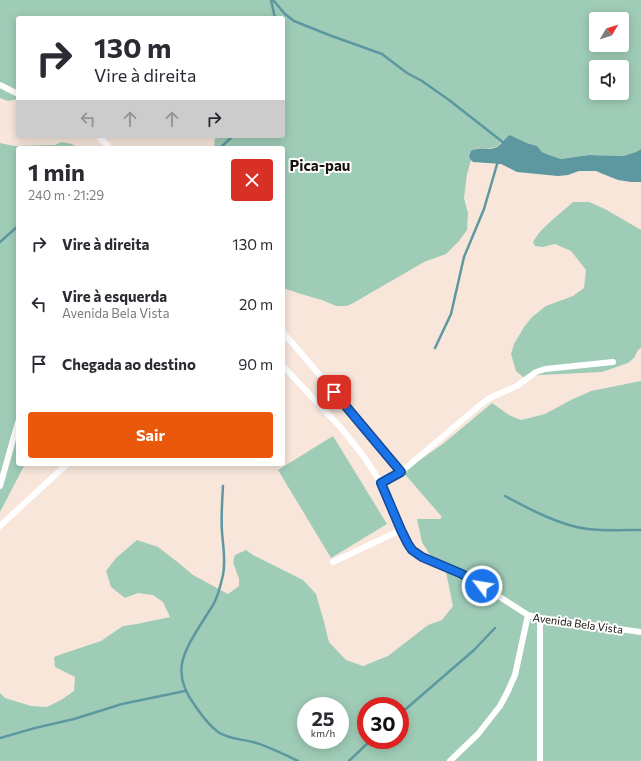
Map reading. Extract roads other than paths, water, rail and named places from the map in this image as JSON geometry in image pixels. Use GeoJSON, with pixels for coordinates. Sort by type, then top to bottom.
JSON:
{"type":"FeatureCollection","features":[{"type":"Feature","properties":{"kind":"street"},"geometry":{"type":"LineString","coordinates":[[0,85],[16,93]]}},
{"type":"Feature","properties":{"kind":"street"},"geometry":{"type":"LineString","coordinates":[[100,138],[108,146]]}},
{"type":"Feature","properties":{"kind":"street"},"geometry":{"type":"LineString","coordinates":[[285,334],[401,472]]}},
{"type":"Feature","properties":{"kind":"street"},"geometry":{"type":"LineString","coordinates":[[381,483],[401,472],[480,405],[490,398],[517,386],[536,372],[613,362]]}},
{"type":"Feature","properties":{"kind":"street","name":"Avenida Bela Vista"},"geometry":{"type":"LineString","coordinates":[[285,368],[341,428],[362,454],[381,483],[401,530],[408,544],[416,554],[462,574],[528,615],[641,632]]}},
{"type":"Feature","properties":{"kind":"street"},"geometry":{"type":"LineString","coordinates":[[0,486],[16,429]]}},
{"type":"Feature","properties":{"kind":"street"},"geometry":{"type":"LineString","coordinates":[[0,526],[65,466]]}},
{"type":"Feature","properties":{"kind":"street"},"geometry":{"type":"LineString","coordinates":[[333,562],[401,530]]}},
{"type":"Feature","properties":{"kind":"street"},"geometry":{"type":"LineString","coordinates":[[450,761],[478,734],[500,706],[507,693],[515,675],[528,615]]}},
{"type":"Feature","properties":{"kind":"street"},"geometry":{"type":"LineString","coordinates":[[540,618],[540,761]]}},
{"type":"Feature","properties":{"kind":"water"},"geometry":{"type":"Polygon","coordinates":[[[510,135],[537,146],[542,152],[561,159],[589,155],[623,156],[641,149],[641,182],[618,180],[596,171],[579,171],[568,175],[558,176],[517,172],[501,164],[473,162],[470,159],[469,154],[471,151],[497,147],[510,135]]]}},
{"type":"Feature","properties":{"kind":"waterway"},"geometry":{"type":"LineString","coordinates":[[271,0],[275,16]]}},
{"type":"Feature","properties":{"kind":"waterway"},"geometry":{"type":"LineString","coordinates":[[273,0],[285,14],[294,21],[382,54],[407,73],[422,81],[449,100],[504,143]]}},
{"type":"Feature","properties":{"kind":"waterway"},"geometry":{"type":"LineString","coordinates":[[222,146],[231,138]]}},
{"type":"Feature","properties":{"kind":"waterway"},"geometry":{"type":"LineString","coordinates":[[435,348],[451,314],[464,257],[484,209],[498,161]]}},
{"type":"Feature","properties":{"kind":"waterway"},"geometry":{"type":"LineString","coordinates":[[0,242],[16,228]]}},
{"type":"Feature","properties":{"kind":"waterway"},"geometry":{"type":"LineString","coordinates":[[223,486],[223,575],[214,603],[186,650],[181,671],[183,682],[188,694],[198,710],[218,732],[230,737],[253,742],[276,750],[298,761]]}},
{"type":"Feature","properties":{"kind":"waterway"},"geometry":{"type":"LineString","coordinates":[[505,496],[556,521],[578,527],[601,530],[641,530]]}},
{"type":"Feature","properties":{"kind":"waterway"},"geometry":{"type":"LineString","coordinates":[[409,706],[474,650],[495,628]]}},
{"type":"Feature","properties":{"kind":"waterway"},"geometry":{"type":"LineString","coordinates":[[0,738],[74,719],[122,704],[185,691]]}},
{"type":"Feature","properties":{"kind":"waterway"},"geometry":{"type":"LineString","coordinates":[[349,761],[362,749]]}},
{"type":"Feature","properties":{"kind":"district","name":"Pica-pau"},"geometry":{"type":"Point","coordinates":[320,165]}}]}
